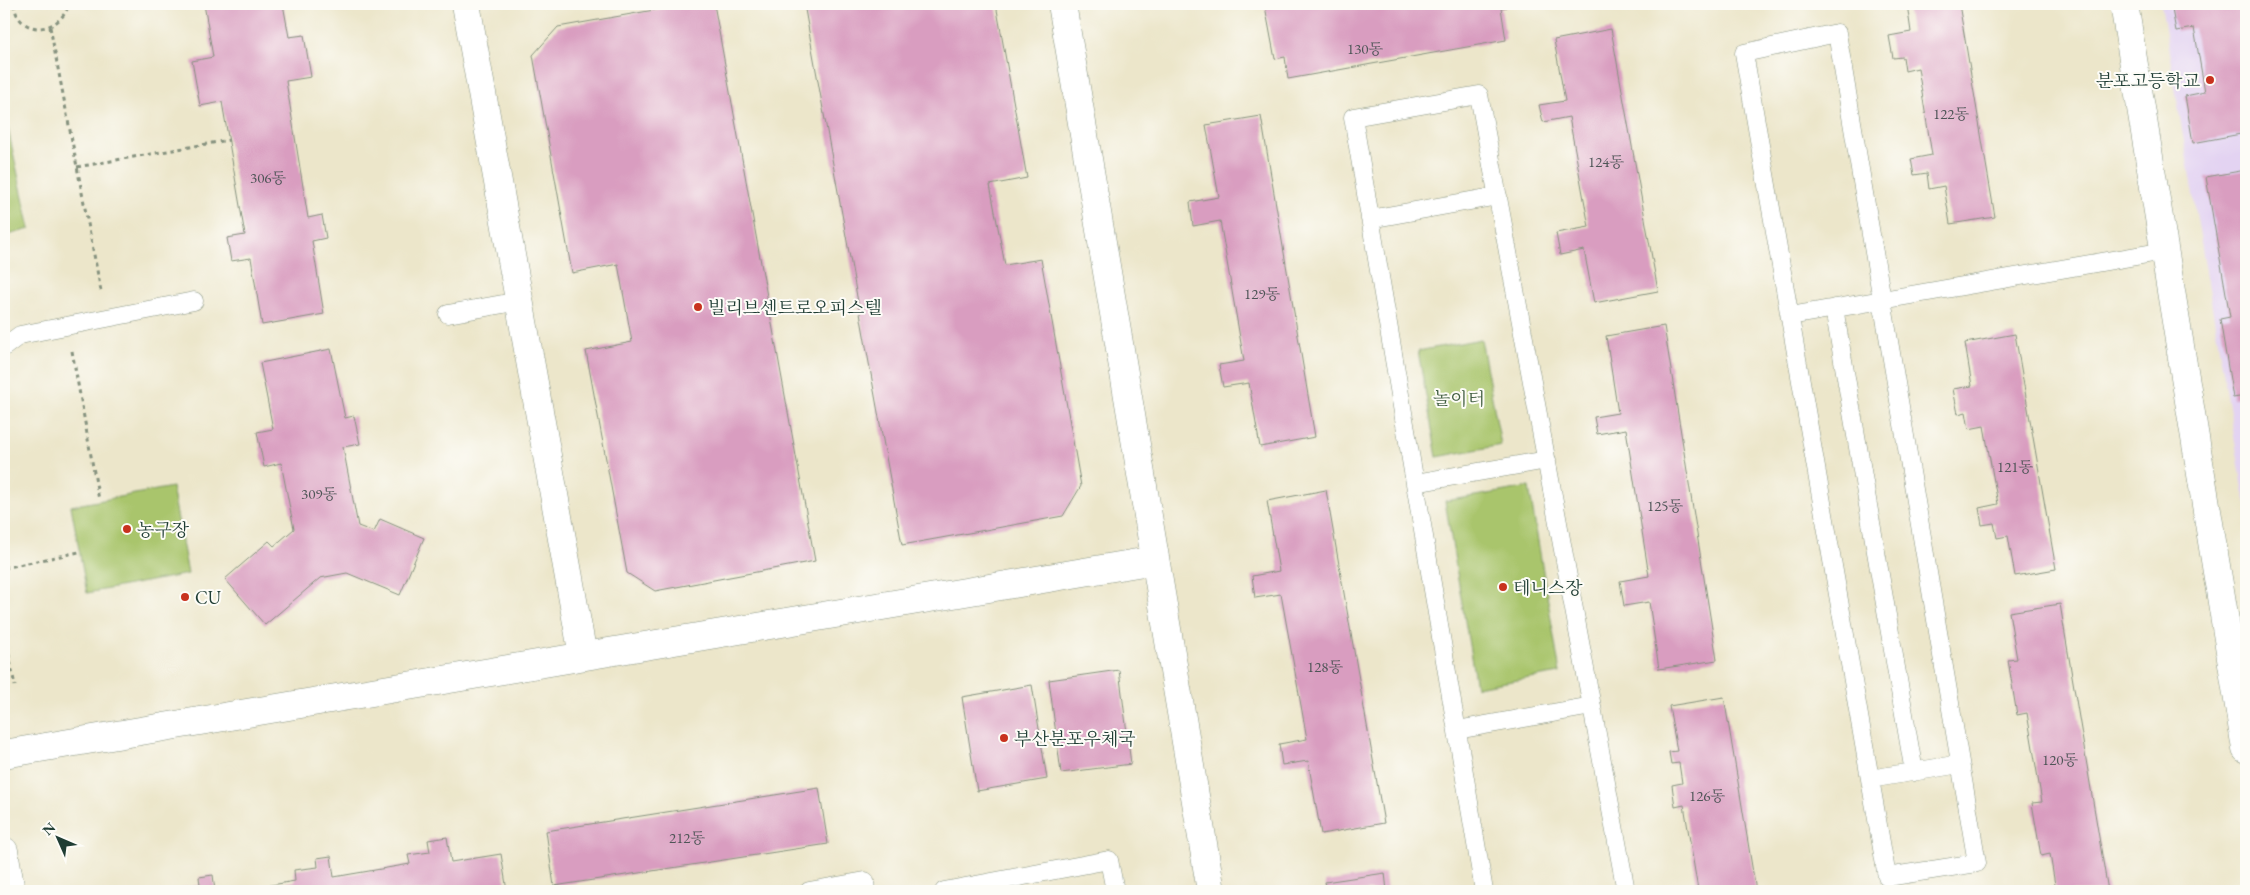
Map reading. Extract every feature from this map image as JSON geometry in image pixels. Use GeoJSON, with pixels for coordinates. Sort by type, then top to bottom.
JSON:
{"type":"FeatureCollection","features":[{"type":"Feature","properties":{"kind":"street"},"geometry":{"type":"LineString","coordinates":[[466,4],[583,656]]}},
{"type":"Feature","properties":{"kind":"street"},"geometry":{"type":"LineString","coordinates":[[1062,4],[1211,891]]}},
{"type":"Feature","properties":{"kind":"street"},"geometry":{"type":"LineString","coordinates":[[2124,4],[2246,749]]}},
{"type":"Feature","properties":{"kind":"street"},"geometry":{"type":"LineString","coordinates":[[4,754],[1156,560]]}},
{"type":"Feature","properties":{"kind":"street"},"geometry":{"type":"LineString","coordinates":[[4,851],[11,891]]}},
{"type":"Feature","properties":{"kind":"lane"},"geometry":{"type":"LineString","coordinates":[[1836,33],[1978,863],[1887,876],[1790,316],[1744,53],[1836,33]]}},
{"type":"Feature","properties":{"kind":"lane"},"geometry":{"type":"LineString","coordinates":[[1484,891],[1353,118],[1479,95],[1626,891]]}},
{"type":"Feature","properties":{"kind":"lane"},"geometry":{"type":"LineString","coordinates":[[1370,219],[1498,196]]}},
{"type":"Feature","properties":{"kind":"lane"},"geometry":{"type":"LineString","coordinates":[[1790,316],[2165,251]]}},
{"type":"Feature","properties":{"kind":"lane"},"geometry":{"type":"LineString","coordinates":[[4,348],[20,335],[194,301]]}},
{"type":"Feature","properties":{"kind":"lane"},"geometry":{"type":"LineString","coordinates":[[448,314],[519,301]]}},
{"type":"Feature","properties":{"kind":"lane"},"geometry":{"type":"LineString","coordinates":[[1834,308],[1914,772]]}},
{"type":"Feature","properties":{"kind":"lane"},"geometry":{"type":"LineString","coordinates":[[1415,483],[1547,460]]}},
{"type":"Feature","properties":{"kind":"lane"},"geometry":{"type":"LineString","coordinates":[[1457,730],[1592,706]]}},
{"type":"Feature","properties":{"kind":"lane"},"geometry":{"type":"LineString","coordinates":[[1870,779],[1960,764]]}},
{"type":"Feature","properties":{"kind":"lane"},"geometry":{"type":"LineString","coordinates":[[944,891],[1109,860],[1115,891]]}},
{"type":"Feature","properties":{"kind":"lane"},"geometry":{"type":"LineString","coordinates":[[809,891],[865,881],[866,891]]}},
{"type":"Feature","properties":{"kind":"path"},"geometry":{"type":"LineString","coordinates":[[14,4],[19,17],[26,24],[35,27],[50,27],[62,20],[69,4]]}},
{"type":"Feature","properties":{"kind":"path"},"geometry":{"type":"LineString","coordinates":[[50,27],[106,318]]}},
{"type":"Feature","properties":{"kind":"path"},"geometry":{"type":"LineString","coordinates":[[77,167],[229,140]]}},
{"type":"Feature","properties":{"kind":"path"},"geometry":{"type":"LineString","coordinates":[[68,325],[99,500]]}},
{"type":"Feature","properties":{"kind":"path"},"geometry":{"type":"LineString","coordinates":[[4,568],[79,552]]}},
{"type":"Feature","properties":{"kind":"path"},"geometry":{"type":"LineString","coordinates":[[4,630],[15,686]]}},
{"type":"Feature","properties":{"kind":"shaded area"},"geometry":{"type":"Polygon","coordinates":[[[2161,4],[2246,4],[2246,506],[2188,166],[2161,4]]]}},
{"type":"Feature","properties":{"kind":"green space"},"geometry":{"type":"Polygon","coordinates":[[[4,111],[30,229],[4,236],[4,111]]]}},
{"type":"Feature","properties":{"kind":"green space","name":"놀이터"},"geometry":{"type":"Polygon","coordinates":[[[1481,339],[1501,445],[1437,457],[1418,351],[1481,339]]]}},
{"type":"Feature","properties":{"kind":"green space","name":"농구장"},"geometry":{"type":"Polygon","coordinates":[[[172,487],[188,574],[87,593],[71,506],[172,487]]]}},
{"type":"Feature","properties":{"kind":"green space","name":"테니스장"},"geometry":{"type":"Polygon","coordinates":[[[1529,487],[1560,673],[1476,687],[1445,501],[1529,487]]]}},
{"type":"Feature","properties":{"kind":"building"},"geometry":{"type":"Polygon","coordinates":[[[204,4],[283,4],[289,37],[304,35],[311,77],[286,81],[308,218],[322,215],[326,238],[312,241],[324,314],[262,325],[251,258],[231,261],[227,238],[245,235],[222,102],[200,106],[192,61],[213,57],[204,4]]]}},
{"type":"Feature","properties":{"kind":"building","name":"빌리브센트로오피스텔"},"geometry":{"type":"Polygon","coordinates":[[[688,4],[714,4],[815,561],[655,591],[627,573],[586,351],[632,342],[618,264],[572,273],[533,55],[558,27],[688,4]]]}},
{"type":"Feature","properties":{"kind":"building","name":"빌리브센트로오피스텔"},"geometry":{"type":"Polygon","coordinates":[[[804,4],[996,4],[1027,178],[990,185],[1005,265],[1041,259],[1081,486],[1063,516],[902,545],[804,4]]]}},
{"type":"Feature","properties":{"kind":"building"},"geometry":{"type":"Polygon","coordinates":[[[1276,4],[1324,4],[1324,6],[1339,4],[1507,4],[1507,7],[1501,8],[1506,40],[1288,79],[1285,57],[1275,59],[1265,6],[1276,4]]]}},
{"type":"Feature","properties":{"kind":"building"},"geometry":{"type":"Polygon","coordinates":[[[1907,4],[1959,4],[1995,217],[1950,224],[1944,186],[1929,189],[1927,173],[1914,175],[1911,159],[1932,155],[1918,68],[1905,71],[1903,57],[1893,58],[1889,36],[1911,32],[1907,4]]]}},
{"type":"Feature","properties":{"kind":"building","name":"분포고등학교"},"geometry":{"type":"Polygon","coordinates":[[[2171,4],[2246,4],[2246,133],[2193,143],[2185,96],[2205,92],[2194,28],[2176,31],[2171,4]]]}},
{"type":"Feature","properties":{"kind":"building"},"geometry":{"type":"Polygon","coordinates":[[[1611,29],[1658,291],[1594,303],[1584,250],[1560,255],[1556,233],[1589,227],[1569,117],[1543,122],[1539,105],[1565,101],[1554,40],[1611,29]]]}},
{"type":"Feature","properties":{"kind":"building"},"geometry":{"type":"Polygon","coordinates":[[[1261,116],[1315,437],[1260,447],[1249,383],[1223,387],[1219,365],[1244,361],[1220,221],[1193,226],[1190,202],[1219,197],[1206,125],[1261,116]]]}},
{"type":"Feature","properties":{"kind":"building"},"geometry":{"type":"Polygon","coordinates":[[[2246,170],[2246,396],[2233,398],[2220,319],[2230,317],[2206,177],[2246,170]]]}},
{"type":"Feature","properties":{"kind":"building"},"geometry":{"type":"Polygon","coordinates":[[[1664,326],[1717,660],[1659,669],[1649,602],[1624,606],[1620,581],[1649,576],[1626,429],[1597,434],[1594,417],[1618,413],[1606,336],[1664,326]]]}},
{"type":"Feature","properties":{"kind":"building"},"geometry":{"type":"Polygon","coordinates":[[[2015,334],[2056,569],[2015,576],[2008,536],[1997,538],[1994,523],[1982,525],[1979,508],[1998,504],[1984,426],[1969,429],[1966,412],[1958,414],[1953,389],[1972,386],[1965,343],[2015,334]]]}},
{"type":"Feature","properties":{"kind":"building"},"geometry":{"type":"Polygon","coordinates":[[[331,349],[345,418],[354,416],[360,444],[343,447],[358,526],[374,532],[380,519],[424,538],[400,595],[347,573],[320,578],[265,625],[225,579],[269,541],[274,546],[294,529],[281,463],[264,467],[257,432],[273,429],[260,363],[331,349]]]}},
{"type":"Feature","properties":{"kind":"building"},"geometry":{"type":"Polygon","coordinates":[[[1326,490],[1384,823],[1321,834],[1308,761],[1282,765],[1279,744],[1307,739],[1281,594],[1255,598],[1252,576],[1279,571],[1267,501],[1326,490]]]}},
{"type":"Feature","properties":{"kind":"building"},"geometry":{"type":"Polygon","coordinates":[[[2060,604],[2108,891],[2056,891],[2050,854],[2041,856],[2032,803],[2042,802],[2027,713],[2017,715],[2008,660],[2017,659],[2009,612],[2060,604]]]}},
{"type":"Feature","properties":{"kind":"building"},"geometry":{"type":"Polygon","coordinates":[[[1119,670],[1131,764],[1061,773],[1049,680],[1119,670]]]}},
{"type":"Feature","properties":{"kind":"building","name":"부산분포우체국"},"geometry":{"type":"Polygon","coordinates":[[[1032,685],[1047,779],[977,791],[962,697],[1032,685]]]}},
{"type":"Feature","properties":{"kind":"building"},"geometry":{"type":"Polygon","coordinates":[[[1724,697],[1756,891],[1694,891],[1698,890],[1684,805],[1675,807],[1672,785],[1682,783],[1679,763],[1671,764],[1669,752],[1677,751],[1669,706],[1724,697]]]}},
{"type":"Feature","properties":{"kind":"building"},"geometry":{"type":"Polygon","coordinates":[[[819,788],[828,844],[554,886],[546,831],[819,788]]]}},
{"type":"Feature","properties":{"kind":"building"},"geometry":{"type":"Polygon","coordinates":[[[447,837],[451,862],[501,854],[507,891],[236,891],[295,881],[294,870],[318,867],[317,858],[331,856],[334,877],[410,864],[408,855],[430,852],[428,840],[447,837]]]}},
{"type":"Feature","properties":{"kind":"building"},"geometry":{"type":"Polygon","coordinates":[[[1385,873],[1387,891],[1327,891],[1325,882],[1385,873]]]}},
{"type":"Feature","properties":{"kind":"building"},"geometry":{"type":"Polygon","coordinates":[[[213,875],[215,891],[182,891],[181,888],[200,885],[199,877],[213,875]]]}},
{"type":"Feature","properties":{"kind":"place","name":"분포고등학교"},"geometry":{"type":"Point","coordinates":[2210,80]}},
{"type":"Feature","properties":{"kind":"place","name":"빌리브센트로오피스텔"},"geometry":{"type":"Point","coordinates":[698,307]}},
{"type":"Feature","properties":{"kind":"place","name":"농구장"},"geometry":{"type":"Point","coordinates":[127,529]}},
{"type":"Feature","properties":{"kind":"place","name":"테니스장"},"geometry":{"type":"Point","coordinates":[1503,587]}},
{"type":"Feature","properties":{"kind":"place","name":"CU"},"geometry":{"type":"Point","coordinates":[185,597]}},
{"type":"Feature","properties":{"kind":"place","name":"부산분포우체국"},"geometry":{"type":"Point","coordinates":[1004,738]}}]}
